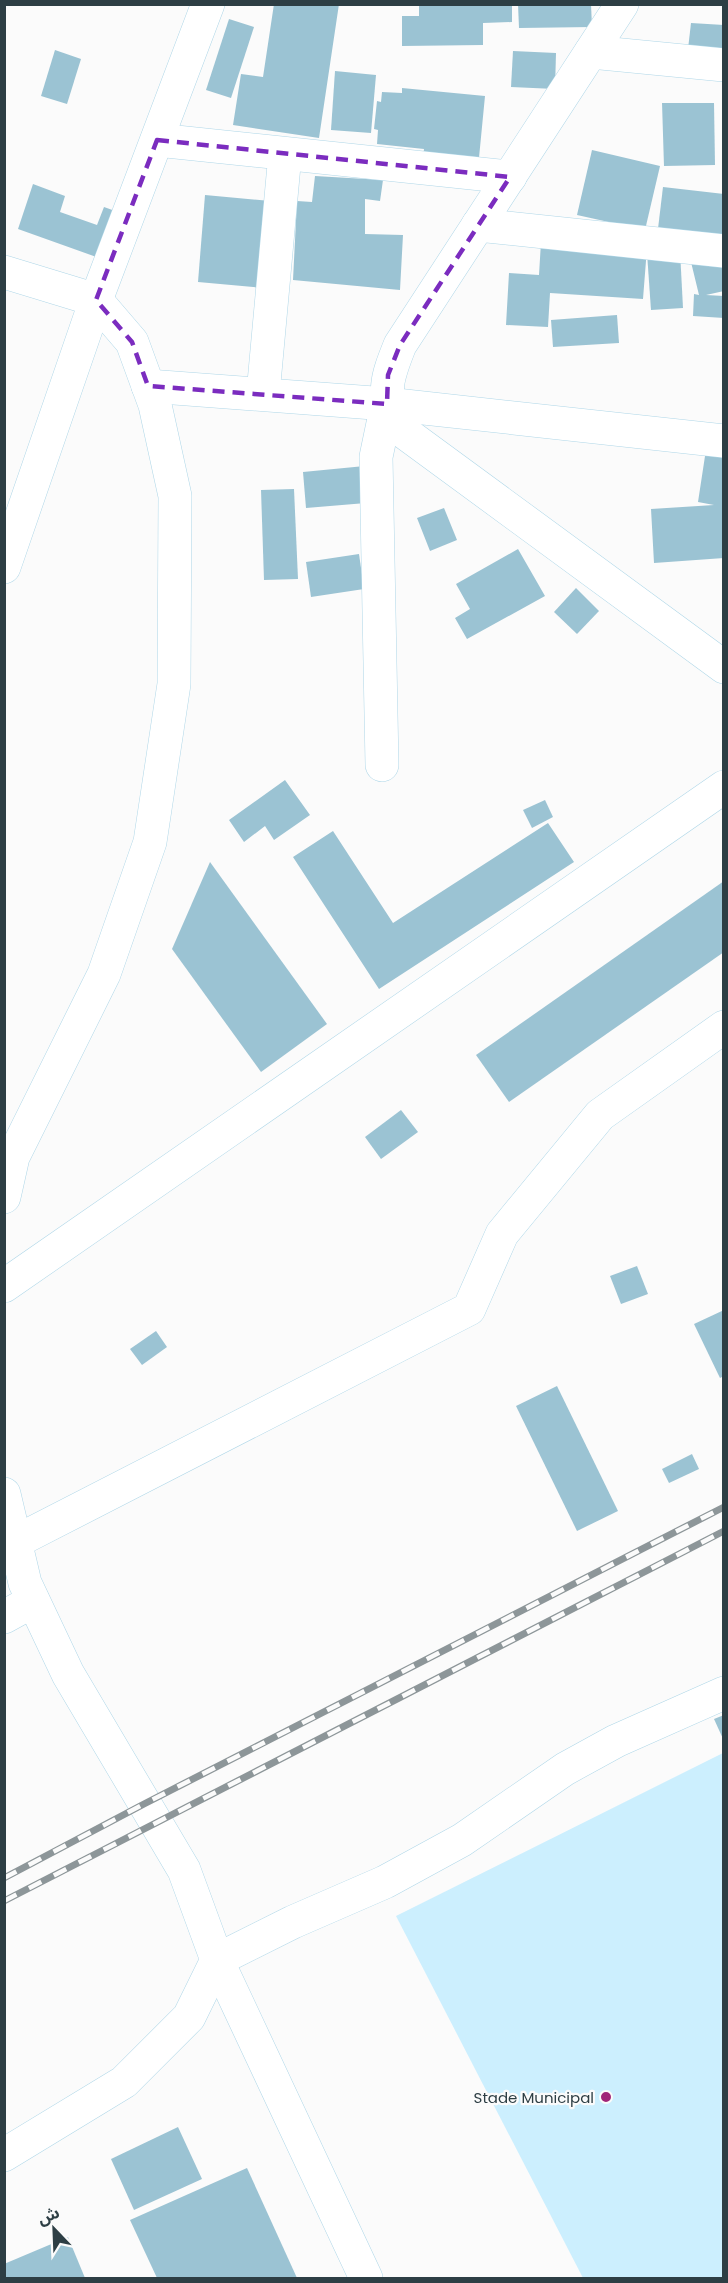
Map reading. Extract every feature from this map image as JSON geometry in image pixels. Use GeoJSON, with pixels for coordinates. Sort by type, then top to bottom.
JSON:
{"type":"FeatureCollection","features":[{"type":"Feature","properties":{"kind":"street"},"geometry":{"type":"LineString","coordinates":[[4,567],[96,300],[208,4]]}},
{"type":"Feature","properties":{"kind":"street"},"geometry":{"type":"LineString","coordinates":[[382,765],[376,457],[387,404],[388,375],[400,345],[622,4]]}},
{"type":"Feature","properties":{"kind":"street"},"geometry":{"type":"LineString","coordinates":[[591,52],[723,64]]}},
{"type":"Feature","properties":{"kind":"street"},"geometry":{"type":"LineString","coordinates":[[157,140],[510,177]]}},
{"type":"Feature","properties":{"kind":"street"},"geometry":{"type":"LineString","coordinates":[[263,394],[285,154]]}},
{"type":"Feature","properties":{"kind":"street"},"geometry":{"type":"LineString","coordinates":[[478,225],[723,251]]}},
{"type":"Feature","properties":{"kind":"street"},"geometry":{"type":"LineString","coordinates":[[4,272],[96,300],[132,342],[155,405],[175,496],[174,684],[150,842],[104,974],[13,1157],[4,1197]]}},
{"type":"Feature","properties":{"kind":"street"},"geometry":{"type":"LineString","coordinates":[[148,386],[387,404],[723,441]]}},
{"type":"Feature","properties":{"kind":"street"},"geometry":{"type":"LineString","coordinates":[[387,404],[397,427],[723,667]]}},
{"type":"Feature","properties":{"kind":"street"},"geometry":{"type":"LineString","coordinates":[[4,1286],[723,787]]}},
{"type":"Feature","properties":{"kind":"street"},"geometry":{"type":"LineString","coordinates":[[10,1540],[469,1309],[502,1234],[600,1115],[723,1027]]}},
{"type":"Feature","properties":{"kind":"street"},"geometry":{"type":"LineString","coordinates":[[4,1494],[10,1540],[25,1583],[68,1674],[184,1870],[217,1960],[366,2278]]}},
{"type":"Feature","properties":{"kind":"street"},"geometry":{"type":"LineString","coordinates":[[4,1617],[33,1600]]}},
{"type":"Feature","properties":{"kind":"street"},"geometry":{"type":"LineString","coordinates":[[4,2155],[124,2082],[189,2017],[217,1960],[293,1922],[385,1882],[462,1840],[565,1769],[616,1741],[723,1693]]}},
{"type":"Feature","properties":{"kind":"highlighted area"},"geometry":{"type":"Polygon","coordinates":[[[157,140],[510,177],[400,345],[388,375],[387,404],[148,386],[132,342],[96,300],[157,140]]]}},
{"type":"Feature","properties":{"kind":"shaded area","name":"Stade Municipal"},"geometry":{"type":"Polygon","coordinates":[[[723,1753],[723,2278],[583,2278],[396,1916],[723,1753]]]}},
{"type":"Feature","properties":{"kind":"building"},"geometry":{"type":"Polygon","coordinates":[[[274,4],[339,4],[319,138],[233,125],[241,74],[263,77],[274,4]]]}},
{"type":"Feature","properties":{"kind":"building"},"geometry":{"type":"Polygon","coordinates":[[[419,4],[512,4],[512,22],[483,23],[483,45],[402,46],[402,16],[419,16],[419,4]]]}},
{"type":"Feature","properties":{"kind":"building"},"geometry":{"type":"Polygon","coordinates":[[[518,4],[591,4],[592,27],[519,28],[518,4]]]}},
{"type":"Feature","properties":{"kind":"building"},"geometry":{"type":"Polygon","coordinates":[[[229,19],[254,27],[231,98],[206,90],[229,19]]]}},
{"type":"Feature","properties":{"kind":"building"},"geometry":{"type":"Polygon","coordinates":[[[691,23],[724,25],[724,52],[688,49],[691,23]]]}},
{"type":"Feature","properties":{"kind":"building"},"geometry":{"type":"Polygon","coordinates":[[[55,50],[81,59],[67,104],[41,96],[55,50]]]}},
{"type":"Feature","properties":{"kind":"building"},"geometry":{"type":"Polygon","coordinates":[[[513,51],[556,53],[555,89],[511,87],[513,51]]]}},
{"type":"Feature","properties":{"kind":"building"},"geometry":{"type":"Polygon","coordinates":[[[335,71],[376,75],[371,133],[331,130],[335,71]]]}},
{"type":"Feature","properties":{"kind":"building"},"geometry":{"type":"Polygon","coordinates":[[[402,88],[485,96],[478,168],[422,163],[424,149],[377,144],[378,130],[374,129],[377,101],[381,102],[382,92],[402,93],[402,88]]]}},
{"type":"Feature","properties":{"kind":"building"},"geometry":{"type":"Polygon","coordinates":[[[662,103],[714,103],[715,165],[664,166],[662,103]]]}},
{"type":"Feature","properties":{"kind":"building"},"geometry":{"type":"Polygon","coordinates":[[[592,150],[660,166],[645,230],[577,215],[592,150]]]}},
{"type":"Feature","properties":{"kind":"building"},"geometry":{"type":"Polygon","coordinates":[[[315,176],[383,180],[380,201],[365,199],[365,234],[403,235],[400,290],[293,280],[297,201],[312,202],[315,176]]]}},
{"type":"Feature","properties":{"kind":"building"},"geometry":{"type":"Polygon","coordinates":[[[33,184],[65,196],[60,212],[97,225],[104,207],[118,212],[102,259],[18,229],[33,184]]]}},
{"type":"Feature","properties":{"kind":"building"},"geometry":{"type":"Polygon","coordinates":[[[663,187],[724,194],[724,245],[657,237],[663,187]]]}},
{"type":"Feature","properties":{"kind":"building"},"geometry":{"type":"Polygon","coordinates":[[[205,195],[293,203],[285,290],[198,282],[205,195]]]}},
{"type":"Feature","properties":{"kind":"building"},"geometry":{"type":"Polygon","coordinates":[[[541,242],[647,248],[643,299],[550,293],[548,327],[506,325],[509,273],[539,275],[541,242]]]}},
{"type":"Feature","properties":{"kind":"building"},"geometry":{"type":"Polygon","coordinates":[[[680,251],[683,308],[651,310],[647,253],[680,251]]]}},
{"type":"Feature","properties":{"kind":"building"},"geometry":{"type":"Polygon","coordinates":[[[724,254],[724,291],[706,295],[724,296],[724,318],[693,316],[694,294],[699,295],[691,262],[724,254]]]}},
{"type":"Feature","properties":{"kind":"building"},"geometry":{"type":"Polygon","coordinates":[[[617,315],[619,343],[553,347],[551,320],[617,315]]]}},
{"type":"Feature","properties":{"kind":"building"},"geometry":{"type":"Polygon","coordinates":[[[707,443],[724,445],[724,558],[654,563],[651,509],[714,505],[698,502],[707,443]]]}},
{"type":"Feature","properties":{"kind":"building"},"geometry":{"type":"Polygon","coordinates":[[[375,465],[378,502],[306,508],[303,472],[375,465]]]}},
{"type":"Feature","properties":{"kind":"building"},"geometry":{"type":"Polygon","coordinates":[[[294,489],[298,579],[264,580],[261,490],[294,489]]]}},
{"type":"Feature","properties":{"kind":"building"},"geometry":{"type":"Polygon","coordinates":[[[444,508],[457,540],[430,551],[417,518],[444,508]]]}},
{"type":"Feature","properties":{"kind":"building"},"geometry":{"type":"Polygon","coordinates":[[[518,549],[545,596],[467,639],[455,618],[470,609],[456,584],[518,549]]]}},
{"type":"Feature","properties":{"kind":"building"},"geometry":{"type":"Polygon","coordinates":[[[359,554],[364,589],[311,597],[306,562],[359,554]]]}},
{"type":"Feature","properties":{"kind":"building"},"geometry":{"type":"Polygon","coordinates":[[[576,588],[599,611],[577,634],[554,612],[576,588]]]}},
{"type":"Feature","properties":{"kind":"building"},"geometry":{"type":"Polygon","coordinates":[[[285,780],[310,815],[274,840],[265,826],[244,842],[229,820],[285,780]]]}},
{"type":"Feature","properties":{"kind":"building"},"geometry":{"type":"Polygon","coordinates":[[[545,800],[553,817],[532,828],[523,810],[545,800]]]}},
{"type":"Feature","properties":{"kind":"building"},"geometry":{"type":"Polygon","coordinates":[[[548,823],[574,862],[379,989],[293,857],[333,831],[393,923],[548,823]]]}},
{"type":"Feature","properties":{"kind":"building"},"geometry":{"type":"Polygon","coordinates":[[[210,862],[327,1024],[261,1072],[172,949],[210,862]]]}},
{"type":"Feature","properties":{"kind":"building"},"geometry":{"type":"Polygon","coordinates":[[[724,881],[724,952],[509,1102],[476,1055],[724,881]]]}},
{"type":"Feature","properties":{"kind":"building"},"geometry":{"type":"Polygon","coordinates":[[[401,1110],[418,1132],[381,1159],[365,1137],[401,1110]]]}},
{"type":"Feature","properties":{"kind":"building"},"geometry":{"type":"Polygon","coordinates":[[[637,1266],[648,1294],[621,1304],[610,1276],[637,1266]]]}},
{"type":"Feature","properties":{"kind":"building"},"geometry":{"type":"Polygon","coordinates":[[[724,1310],[724,1376],[720,1378],[694,1324],[724,1310]]]}},
{"type":"Feature","properties":{"kind":"building"},"geometry":{"type":"Polygon","coordinates":[[[156,1331],[167,1347],[142,1365],[130,1349],[156,1331]]]}},
{"type":"Feature","properties":{"kind":"building"},"geometry":{"type":"Polygon","coordinates":[[[557,1386],[618,1511],[577,1531],[516,1406],[557,1386]]]}},
{"type":"Feature","properties":{"kind":"building"},"geometry":{"type":"Polygon","coordinates":[[[692,1454],[699,1469],[669,1483],[662,1469],[692,1454]]]}},
{"type":"Feature","properties":{"kind":"building"},"geometry":{"type":"Polygon","coordinates":[[[724,1715],[724,1741],[714,1719],[724,1715]]]}},
{"type":"Feature","properties":{"kind":"building"},"geometry":{"type":"Polygon","coordinates":[[[178,2127],[202,2179],[134,2210],[111,2159],[178,2127]]]}},
{"type":"Feature","properties":{"kind":"building"},"geometry":{"type":"Polygon","coordinates":[[[247,2168],[297,2278],[157,2278],[130,2220],[247,2168]]]}},
{"type":"Feature","properties":{"kind":"building"},"geometry":{"type":"Polygon","coordinates":[[[68,2237],[85,2278],[4,2278],[4,2264],[68,2237]]]}},
{"type":"Feature","properties":{"kind":"railway"},"geometry":{"type":"LineString","coordinates":[[4,1878],[724,1507]]}},
{"type":"Feature","properties":{"kind":"railway"},"geometry":{"type":"LineString","coordinates":[[4,1901],[724,1531]]}},
{"type":"Feature","properties":{"kind":"place","name":"Stade Municipal"},"geometry":{"type":"Point","coordinates":[606,2097]}}]}
